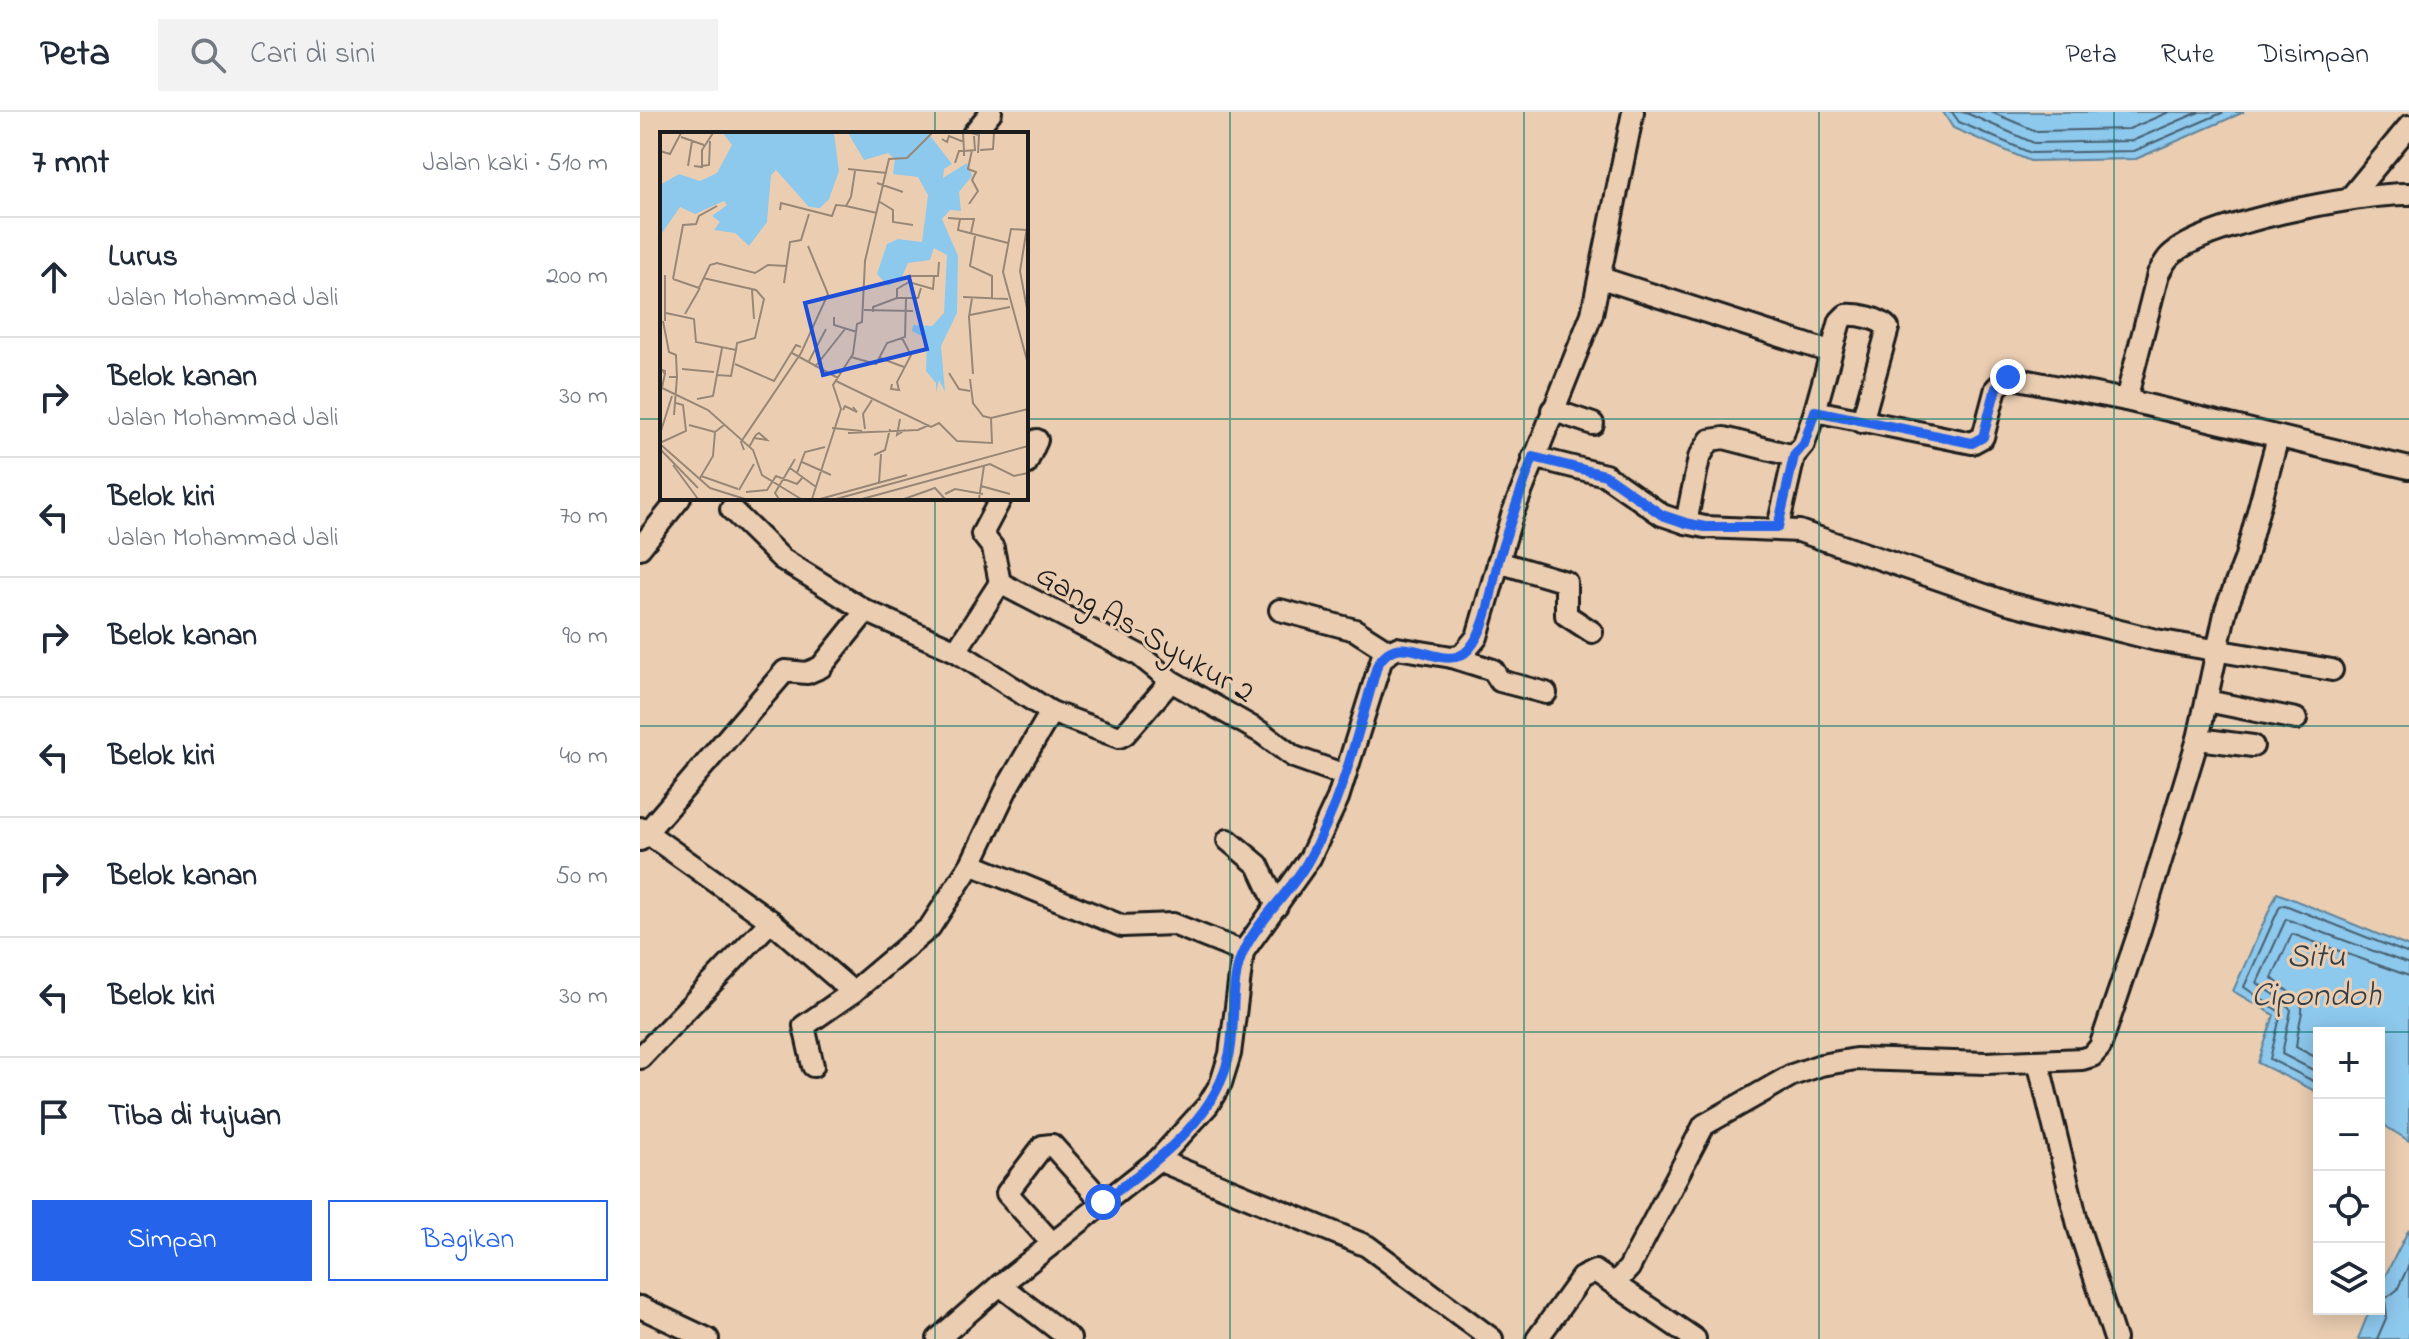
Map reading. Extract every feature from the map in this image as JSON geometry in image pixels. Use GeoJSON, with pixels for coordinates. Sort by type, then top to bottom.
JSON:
{"type":"FeatureCollection","features":[{"type":"Feature","properties":{"kind":"street"},"geometry":{"type":"LineString","coordinates":[[975,132],[991,112]]}},
{"type":"Feature","properties":{"kind":"street"},"geometry":{"type":"LineString","coordinates":[[1452,657],[1462,655],[1477,637],[1533,457],[1583,340],[1601,278],[1633,112]]}},
{"type":"Feature","properties":{"kind":"street"},"geometry":{"type":"LineString","coordinates":[[2349,199],[2409,126]]}},
{"type":"Feature","properties":{"kind":"street"},"geometry":{"type":"LineString","coordinates":[[2126,400],[2158,274],[2169,257],[2213,232],[2376,193],[2409,194]]}},
{"type":"Feature","properties":{"kind":"street"},"geometry":{"type":"LineString","coordinates":[[1601,278],[1830,352]]}},
{"type":"Feature","properties":{"kind":"street"},"geometry":{"type":"LineString","coordinates":[[1778,527],[1794,456],[1804,444],[1830,352],[1846,315],[1882,322],[1888,328],[1862,422]]}},
{"type":"Feature","properties":{"kind":"street"},"geometry":{"type":"LineString","coordinates":[[1815,411],[1972,443],[1983,437],[1996,388],[2008,377],[2126,400],[2409,468]]}},
{"type":"Feature","properties":{"kind":"street"},"geometry":{"type":"LineString","coordinates":[[1552,410],[1593,424]]}},
{"type":"Feature","properties":{"kind":"street"},"geometry":{"type":"LineString","coordinates":[[1616,1282],[1629,1268],[1704,1125],[1792,1075],[1821,1065],[1856,1059],[2082,1059],[2092,1056],[2100,1047],[2198,739],[2226,609],[2245,560],[2278,437]]}},
{"type":"Feature","properties":{"kind":"street"},"geometry":{"type":"LineString","coordinates":[[1686,523],[1699,458],[1710,440],[1724,438],[1794,456]]}},
{"type":"Feature","properties":{"kind":"street"},"geometry":{"type":"LineString","coordinates":[[1028,460],[1037,440]]}},
{"type":"Feature","properties":{"kind":"street"},"geometry":{"type":"LineString","coordinates":[[1533,457],[1605,475],[1662,515],[1686,523],[1705,527],[1778,527],[1829,538],[2008,603],[2156,640],[2332,670]]}},
{"type":"Feature","properties":{"kind":"street"},"geometry":{"type":"LineString","coordinates":[[640,548],[678,500]]}},
{"type":"Feature","properties":{"kind":"street","name":"Gang As-Syukur 2"},"geometry":{"type":"LineString","coordinates":[[1000,500],[982,534],[993,548],[1000,583],[1139,655],[1171,681],[1262,733],[1294,757],[1345,775]]}},
{"type":"Feature","properties":{"kind":"street"},"geometry":{"type":"LineString","coordinates":[[731,509],[782,559],[866,611],[956,651],[1051,712],[1119,737],[1171,681]]}},
{"type":"Feature","properties":{"kind":"street"},"geometry":{"type":"LineString","coordinates":[[1498,562],[1566,582],[1566,615],[1592,632]]}},
{"type":"Feature","properties":{"kind":"street"},"geometry":{"type":"LineString","coordinates":[[956,651],[1000,583]]}},
{"type":"Feature","properties":{"kind":"street"},"geometry":{"type":"LineString","coordinates":[[1280,610],[1355,630],[1388,651],[1408,649],[1452,657],[1493,670],[1500,681],[1546,693]]}},
{"type":"Feature","properties":{"kind":"street"},"geometry":{"type":"LineString","coordinates":[[853,992],[771,921],[642,833],[785,671],[807,673],[821,667],[866,611]]}},
{"type":"Feature","properties":{"kind":"street"},"geometry":{"type":"LineString","coordinates":[[938,1339],[1000,1285],[1158,1160],[1194,1124],[1221,1083],[1230,1054],[1243,952],[1310,858],[1345,775],[1377,666],[1388,651]]}},
{"type":"Feature","properties":{"kind":"street"},"geometry":{"type":"LineString","coordinates":[[2207,701],[2296,719]]}},
{"type":"Feature","properties":{"kind":"street"},"geometry":{"type":"LineString","coordinates":[[813,1066],[804,1026],[853,992],[930,927],[971,864],[1009,784],[1051,712]]}},
{"type":"Feature","properties":{"kind":"street"},"geometry":{"type":"LineString","coordinates":[[2198,739],[2253,746]]}},
{"type":"Feature","properties":{"kind":"street"},"geometry":{"type":"LineString","coordinates":[[1228,840],[1258,865],[1277,906]]}},
{"type":"Feature","properties":{"kind":"street"},"geometry":{"type":"LineString","coordinates":[[971,864],[1122,926],[1173,924],[1243,952]]}},
{"type":"Feature","properties":{"kind":"street"},"geometry":{"type":"LineString","coordinates":[[640,1058],[771,921]]}},
{"type":"Feature","properties":{"kind":"street"},"geometry":{"type":"LineString","coordinates":[[2038,1061],[2079,1229],[2115,1339]]}},
{"type":"Feature","properties":{"kind":"street"},"geometry":{"type":"LineString","coordinates":[[1052,1243],[1007,1193],[1043,1146],[1052,1145],[1103,1202]]}},
{"type":"Feature","properties":{"kind":"street"},"geometry":{"type":"LineString","coordinates":[[1158,1160],[1367,1246],[1492,1339]]}},
{"type":"Feature","properties":{"kind":"street"},"geometry":{"type":"LineString","coordinates":[[1537,1339],[1581,1278],[1595,1271],[1616,1282],[1695,1339]]}},
{"type":"Feature","properties":{"kind":"street"},"geometry":{"type":"LineString","coordinates":[[1000,1285],[1070,1339]]}},
{"type":"Feature","properties":{"kind":"street"},"geometry":{"type":"LineString","coordinates":[[640,1307],[708,1339]]}},
{"type":"Feature","properties":{"kind":"water"},"geometry":{"type":"Polygon","coordinates":[[[1943,112],[2244,112],[2136,159],[2030,161],[1953,128],[1943,112]]]}},
{"type":"Feature","properties":{"kind":"water","name":"Situ Cipondoh"},"geometry":{"type":"Polygon","coordinates":[[[2277,893],[2409,947],[2409,1141],[2385,1126],[2385,1027],[2313,1027],[2313,1090],[2258,1063],[2274,1015],[2233,991],[2277,893]]]}},
{"type":"Feature","properties":{"kind":"water"},"geometry":{"type":"Polygon","coordinates":[[[2409,1229],[2409,1339],[2358,1339],[2368,1315],[2385,1315],[2385,1276],[2409,1229]]]}},
{"type":"Feature","properties":{"kind":"route"},"geometry":{"type":"LineString","coordinates":[[1103,1202],[1158,1160],[1194,1124],[1221,1083],[1230,1054],[1234,998],[1243,952],[1310,858],[1338,798],[1377,666],[1388,651],[1397,648],[1452,657],[1462,655],[1470,648],[1486,610],[1512,515],[1533,457],[1605,475],[1621,483],[1662,515],[1686,523],[1705,527],[1778,527],[1794,456],[1804,444],[1815,411],[1972,443],[1983,437],[1996,388],[2008,377]]}}]}
